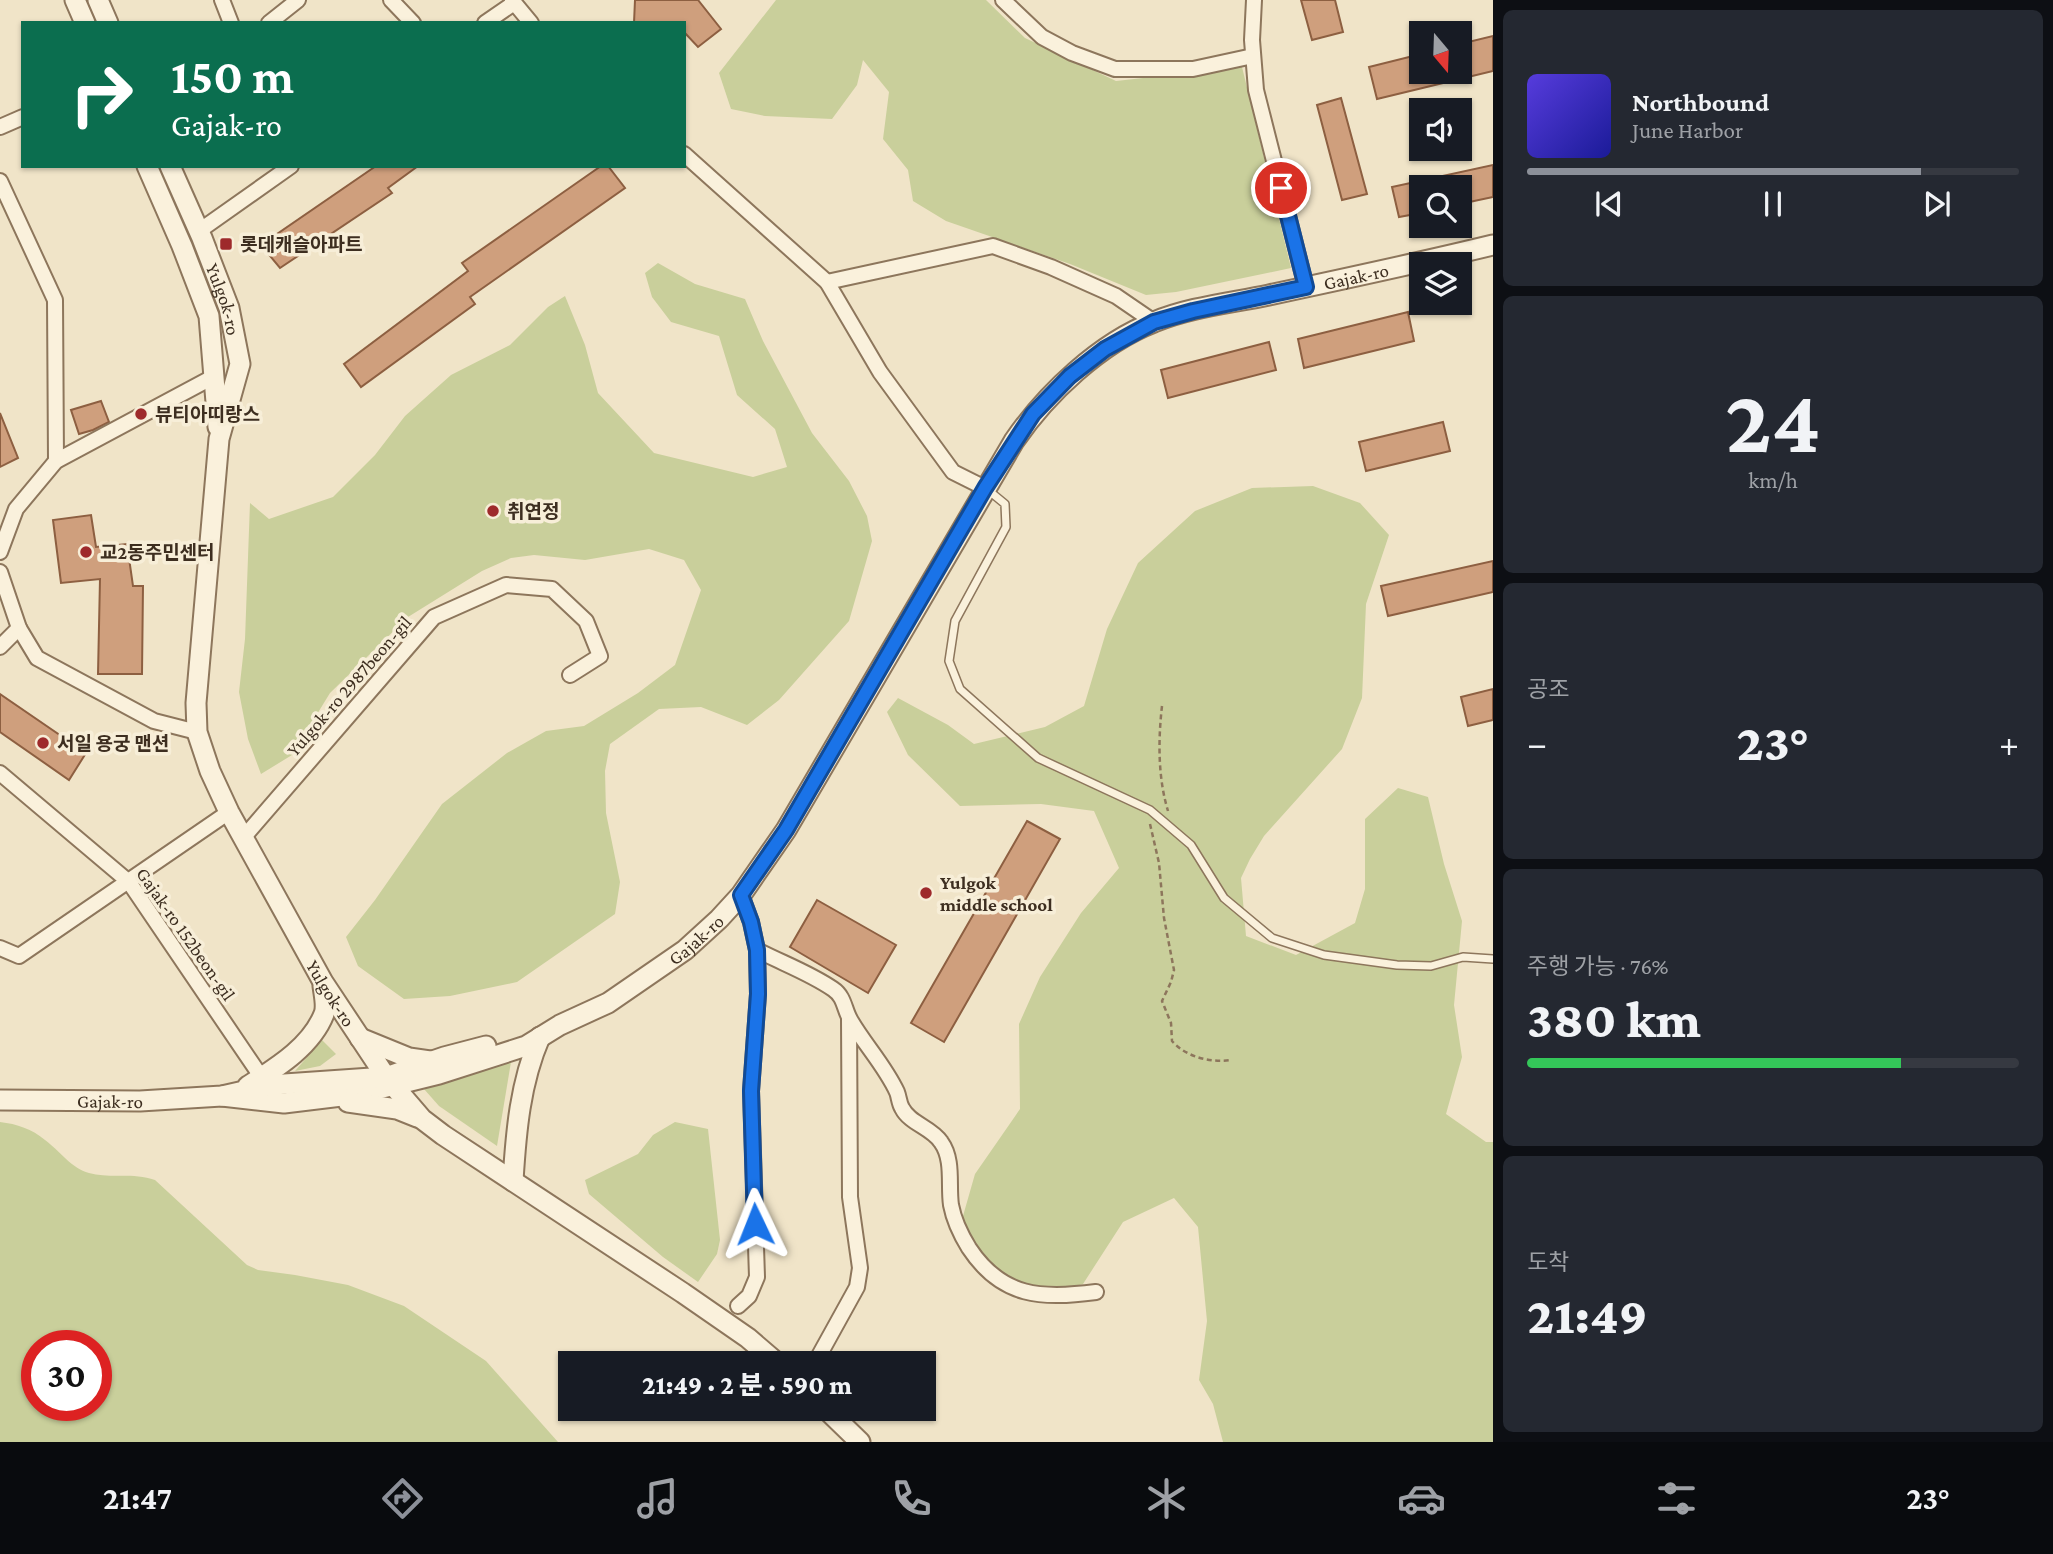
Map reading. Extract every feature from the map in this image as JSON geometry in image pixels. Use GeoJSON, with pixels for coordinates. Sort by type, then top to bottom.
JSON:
{"type":"FeatureCollection","features":[{"type":"Feature","properties":{"kind":"street"},"geometry":{"type":"LineString","coordinates":[[75,0],[84,21]]}},
{"type":"Feature","properties":{"kind":"street"},"geometry":{"type":"LineString","coordinates":[[98,0],[107,21]]}},
{"type":"Feature","properties":{"kind":"street"},"geometry":{"type":"LineString","coordinates":[[222,0],[230,21]]}},
{"type":"Feature","properties":{"kind":"street"},"geometry":{"type":"LineString","coordinates":[[272,21],[298,0]]}},
{"type":"Feature","properties":{"kind":"street"},"geometry":{"type":"LineString","coordinates":[[391,0],[411,21]]}},
{"type":"Feature","properties":{"kind":"street"},"geometry":{"type":"LineString","coordinates":[[1003,0],[1042,37],[1072,53],[1115,69],[1193,69],[1253,56]]}},
{"type":"Feature","properties":{"kind":"street"},"geometry":{"type":"LineString","coordinates":[[1254,0],[1253,56],[1256,90],[1306,287]]}},
{"type":"Feature","properties":{"kind":"street"},"geometry":{"type":"LineString","coordinates":[[488,21],[513,1],[529,21]]}},
{"type":"Feature","properties":{"kind":"street"},"geometry":{"type":"LineString","coordinates":[[0,127],[21,118]]}},
{"type":"Feature","properties":{"kind":"street"},"geometry":{"type":"LineString","coordinates":[[686,156],[827,282],[880,372],[953,472],[985,488]]}},
{"type":"Feature","properties":{"kind":"street","name":"Yulgok-ro"},"geometry":{"type":"LineString","coordinates":[[148,168],[209,316],[219,439],[196,703],[197,732],[209,771],[229,812],[323,982],[390,1082],[422,1119],[710,1311],[762,1351]]}},
{"type":"Feature","properties":{"kind":"street","name":"Yulgok-ro"},"geometry":{"type":"LineString","coordinates":[[171,168],[229,308],[240,364],[219,439]]}},
{"type":"Feature","properties":{"kind":"street"},"geometry":{"type":"LineString","coordinates":[[179,238],[199,231],[288,168]]}},
{"type":"Feature","properties":{"kind":"street"},"geometry":{"type":"LineString","coordinates":[[0,181],[55,299],[57,461]]}},
{"type":"Feature","properties":{"kind":"street","name":"Gajak-ro"},"geometry":{"type":"LineString","coordinates":[[231,1094],[284,1103],[358,1094],[390,1082],[526,1046],[560,1025],[608,1003],[685,950],[741,895],[786,830],[985,488],[1033,414],[1070,376],[1105,349],[1154,322],[1493,245]]}},
{"type":"Feature","properties":{"kind":"street"},"geometry":{"type":"LineString","coordinates":[[827,282],[993,246],[1051,267],[1116,296],[1154,322]]}},
{"type":"Feature","properties":{"kind":"street"},"geometry":{"type":"LineString","coordinates":[[0,552],[16,509],[57,461],[213,377]]}},
{"type":"Feature","properties":{"kind":"street"},"geometry":{"type":"LineString","coordinates":[[0,572],[19,628],[37,658],[154,721],[197,732]]}},
{"type":"Feature","properties":{"kind":"street","name":"Yulgok-ro 2987beon-gil"},"geometry":{"type":"LineString","coordinates":[[243,838],[434,617],[506,585],[552,589],[586,621],[600,656],[570,675]]}},
{"type":"Feature","properties":{"kind":"street"},"geometry":{"type":"LineString","coordinates":[[0,647],[19,628]]}},
{"type":"Feature","properties":{"kind":"street","name":"Gajak-ro 152beon-gil"},"geometry":{"type":"LineString","coordinates":[[0,773],[129,882],[262,1077]]}},
{"type":"Feature","properties":{"kind":"street"},"geometry":{"type":"LineString","coordinates":[[0,948],[19,956],[229,812]]}},
{"type":"Feature","properties":{"kind":"street"},"geometry":{"type":"LineString","coordinates":[[738,1306],[749,1296],[757,1277],[751,1091],[758,994],[757,950],[741,895]]}},
{"type":"Feature","properties":{"kind":"street"},"geometry":{"type":"LineString","coordinates":[[757,950],[835,990],[846,1004],[849,1018],[850,1197],[860,1268],[857,1287],[822,1351]]}},
{"type":"Feature","properties":{"kind":"street"},"geometry":{"type":"LineString","coordinates":[[231,1094],[262,1077],[293,1054],[318,1025],[326,1012],[323,982]]}},
{"type":"Feature","properties":{"kind":"street"},"geometry":{"type":"LineString","coordinates":[[849,1018],[886,1074],[902,1108],[911,1120],[931,1132],[942,1143],[949,1161],[951,1206],[960,1234],[978,1262],[992,1277],[1009,1287],[1039,1295],[1063,1296],[1096,1292]]}},
{"type":"Feature","properties":{"kind":"street","name":"Gajak-ro"},"geometry":{"type":"LineString","coordinates":[[0,1100],[140,1101],[231,1094],[270,1085],[390,1082],[431,1061],[513,1040],[537,1029],[560,1025]]}},
{"type":"Feature","properties":{"kind":"street"},"geometry":{"type":"LineString","coordinates":[[513,1181],[520,1105],[532,1054],[540,1037]]}},
{"type":"Feature","properties":{"kind":"street"},"geometry":{"type":"LineString","coordinates":[[360,1038],[409,1058],[431,1061]]}},
{"type":"Feature","properties":{"kind":"street"},"geometry":{"type":"LineString","coordinates":[[284,1103],[356,1102],[397,1109],[422,1119]]}},
{"type":"Feature","properties":{"kind":"street"},"geometry":{"type":"LineString","coordinates":[[838,1421],[860,1442]]}},
{"type":"Feature","properties":{"kind":"lane"},"geometry":{"type":"LineString","coordinates":[[985,488],[1005,503],[1006,527],[955,621],[949,661],[960,689],[1038,758],[1154,813],[1191,845],[1224,898],[1272,938],[1324,954],[1397,965],[1431,965],[1463,957],[1493,959]]}},
{"type":"Feature","properties":{"kind":"path"},"geometry":{"type":"LineString","coordinates":[[1163,706],[1159,735],[1162,791],[1175,831]]}},
{"type":"Feature","properties":{"kind":"path"},"geometry":{"type":"LineString","coordinates":[[1154,813],[1149,816],[1174,970],[1162,1001],[1171,1023],[1172,1041],[1181,1051],[1216,1062],[1231,1060]]}},
{"type":"Feature","properties":{"kind":"green space"},"geometry":{"type":"Polygon","coordinates":[[[776,0],[986,0],[1025,38],[1116,81],[1242,67],[1291,268],[1176,292],[1146,295],[1070,264],[946,221],[913,201],[908,170],[883,139],[889,92],[863,60],[857,85],[832,119],[765,116],[731,109],[719,73],[776,0]]]}},
{"type":"Feature","properties":{"kind":"green space"},"geometry":{"type":"Polygon","coordinates":[[[658,263],[695,284],[745,299],[763,341],[812,433],[849,481],[867,516],[872,541],[849,621],[779,700],[747,725],[701,707],[659,709],[610,744],[605,771],[606,813],[620,882],[615,914],[517,982],[450,996],[404,999],[358,966],[346,937],[442,804],[507,753],[546,731],[584,726],[638,693],[675,665],[701,590],[684,560],[649,549],[585,560],[534,555],[511,558],[482,571],[408,617],[330,693],[292,755],[261,774],[248,739],[239,692],[245,639],[250,503],[269,519],[333,497],[375,455],[405,416],[451,375],[510,345],[548,307],[565,296],[585,345],[598,393],[654,453],[753,477],[787,467],[775,429],[737,395],[719,336],[671,322],[652,297],[645,273],[658,263]]]}},
{"type":"Feature","properties":{"kind":"green space"},"geometry":{"type":"Polygon","coordinates":[[[1313,486],[1360,503],[1389,535],[1366,604],[1362,698],[1342,749],[1264,836],[1250,859],[1241,878],[1246,936],[1296,955],[1355,923],[1365,889],[1365,819],[1398,788],[1428,797],[1444,864],[1462,921],[1454,1005],[1462,1057],[1446,1114],[1486,1142],[1493,1142],[1493,1442],[1223,1442],[1213,1404],[1199,1380],[1207,1321],[1198,1227],[1174,1198],[1123,1222],[1083,1284],[1030,1298],[982,1275],[961,1223],[975,1174],[1020,1109],[1019,1024],[1040,977],[1081,913],[1119,868],[1094,811],[1041,804],[960,806],[908,755],[887,712],[898,698],[948,725],[974,744],[1045,727],[1084,706],[1107,629],[1138,563],[1195,511],[1252,488],[1313,486]]]}},
{"type":"Feature","properties":{"kind":"green space"},"geometry":{"type":"Polygon","coordinates":[[[322,1040],[336,1054],[320,1066],[295,1071],[322,1040]]]}},
{"type":"Feature","properties":{"kind":"green space"},"geometry":{"type":"Polygon","coordinates":[[[512,1056],[497,1146],[439,1106],[424,1089],[512,1056]]]}},
{"type":"Feature","properties":{"kind":"green space"},"geometry":{"type":"Polygon","coordinates":[[[0,1122],[35,1133],[83,1171],[97,1175],[138,1176],[155,1180],[247,1265],[258,1270],[348,1285],[404,1306],[486,1361],[558,1442],[0,1442],[0,1122]]]}},
{"type":"Feature","properties":{"kind":"green space"},"geometry":{"type":"Polygon","coordinates":[[[675,1122],[708,1129],[720,1240],[717,1254],[698,1282],[663,1257],[589,1194],[585,1180],[638,1154],[653,1135],[675,1122]]]}},
{"type":"Feature","properties":{"kind":"building"},"geometry":{"type":"Polygon","coordinates":[[[635,0],[698,0],[721,29],[698,47],[686,34],[686,21],[634,21],[635,0]]]}},
{"type":"Feature","properties":{"kind":"building"},"geometry":{"type":"Polygon","coordinates":[[[1301,0],[1335,0],[1343,32],[1312,40],[1301,0]]]}},
{"type":"Feature","properties":{"kind":"building"},"geometry":{"type":"Polygon","coordinates":[[[1493,36],[1493,71],[1472,76],[1472,41],[1493,36]]]}},
{"type":"Feature","properties":{"kind":"building"},"geometry":{"type":"Polygon","coordinates":[[[1409,57],[1409,84],[1439,84],[1377,99],[1369,67],[1409,57]]]}},
{"type":"Feature","properties":{"kind":"building"},"geometry":{"type":"Polygon","coordinates":[[[1341,98],[1367,194],[1342,200],[1317,105],[1341,98]]]}},
{"type":"Feature","properties":{"kind":"building"},"geometry":{"type":"Polygon","coordinates":[[[1493,165],[1493,197],[1472,201],[1472,175],[1447,175],[1493,165]]]}},
{"type":"Feature","properties":{"kind":"building"},"geometry":{"type":"Polygon","coordinates":[[[373,168],[415,168],[388,188],[392,193],[280,268],[261,245],[373,168]]]}},
{"type":"Feature","properties":{"kind":"building"},"geometry":{"type":"Polygon","coordinates":[[[598,168],[610,168],[625,188],[470,297],[475,304],[361,387],[344,364],[468,271],[462,263],[598,168]]]}},
{"type":"Feature","properties":{"kind":"building"},"geometry":{"type":"Polygon","coordinates":[[[1409,183],[1409,215],[1399,217],[1392,187],[1409,183]]]}},
{"type":"Feature","properties":{"kind":"building"},"geometry":{"type":"Polygon","coordinates":[[[1408,312],[1414,341],[1304,368],[1298,339],[1408,312]]]}},
{"type":"Feature","properties":{"kind":"building"},"geometry":{"type":"Polygon","coordinates":[[[1269,342],[1276,370],[1168,398],[1161,370],[1269,342]]]}},
{"type":"Feature","properties":{"kind":"building"},"geometry":{"type":"Polygon","coordinates":[[[101,401],[109,422],[79,434],[71,410],[101,401]]]}},
{"type":"Feature","properties":{"kind":"building"},"geometry":{"type":"Polygon","coordinates":[[[0,413],[18,458],[0,467],[0,413]]]}},
{"type":"Feature","properties":{"kind":"building"},"geometry":{"type":"Polygon","coordinates":[[[1443,422],[1450,451],[1366,471],[1359,442],[1443,422]]]}},
{"type":"Feature","properties":{"kind":"building"},"geometry":{"type":"Polygon","coordinates":[[[91,515],[96,547],[127,544],[133,586],[143,586],[142,674],[98,674],[100,579],[61,583],[53,520],[91,515]]]}},
{"type":"Feature","properties":{"kind":"building"},"geometry":{"type":"Polygon","coordinates":[[[1493,561],[1493,592],[1388,616],[1381,586],[1493,561]]]}},
{"type":"Feature","properties":{"kind":"building"},"geometry":{"type":"Polygon","coordinates":[[[1493,689],[1493,720],[1468,726],[1461,697],[1493,689]]]}},
{"type":"Feature","properties":{"kind":"building","name":"서일 용궁 맨션"},"geometry":{"type":"Polygon","coordinates":[[[0,694],[86,753],[69,780],[0,732],[0,694]]]}},
{"type":"Feature","properties":{"kind":"building"},"geometry":{"type":"Polygon","coordinates":[[[1027,821],[1060,839],[944,1042],[911,1023],[1027,821]]]}},
{"type":"Feature","properties":{"kind":"building"},"geometry":{"type":"Polygon","coordinates":[[[817,900],[896,945],[868,993],[790,947],[817,900]]]}},
{"type":"Feature","properties":{"kind":"place","name":"롯데캐슬아파트"},"geometry":{"type":"Point","coordinates":[226,244]}},
{"type":"Feature","properties":{"kind":"place","name":"뷰티아띠랑스"},"geometry":{"type":"Point","coordinates":[141,414]}},
{"type":"Feature","properties":{"kind":"place","name":"취연정"},"geometry":{"type":"Point","coordinates":[493,511]}},
{"type":"Feature","properties":{"kind":"place","name":"교2동주민센터"},"geometry":{"type":"Point","coordinates":[86,552]}},
{"type":"Feature","properties":{"kind":"place","name":"서일 용궁 맨션"},"geometry":{"type":"Point","coordinates":[43,743]}},
{"type":"Feature","properties":{"kind":"place","name":"Yulgok middle school"},"geometry":{"type":"Point","coordinates":[926,893]}},
{"type":"Feature","properties":{"kind":"route"},"geometry":{"type":"LineString","coordinates":[[755,1224],[751,1091],[758,994],[757,950],[741,895],[786,830],[985,488],[1033,414],[1070,376],[1105,349],[1154,322],[1306,287],[1281,188]]}}]}
